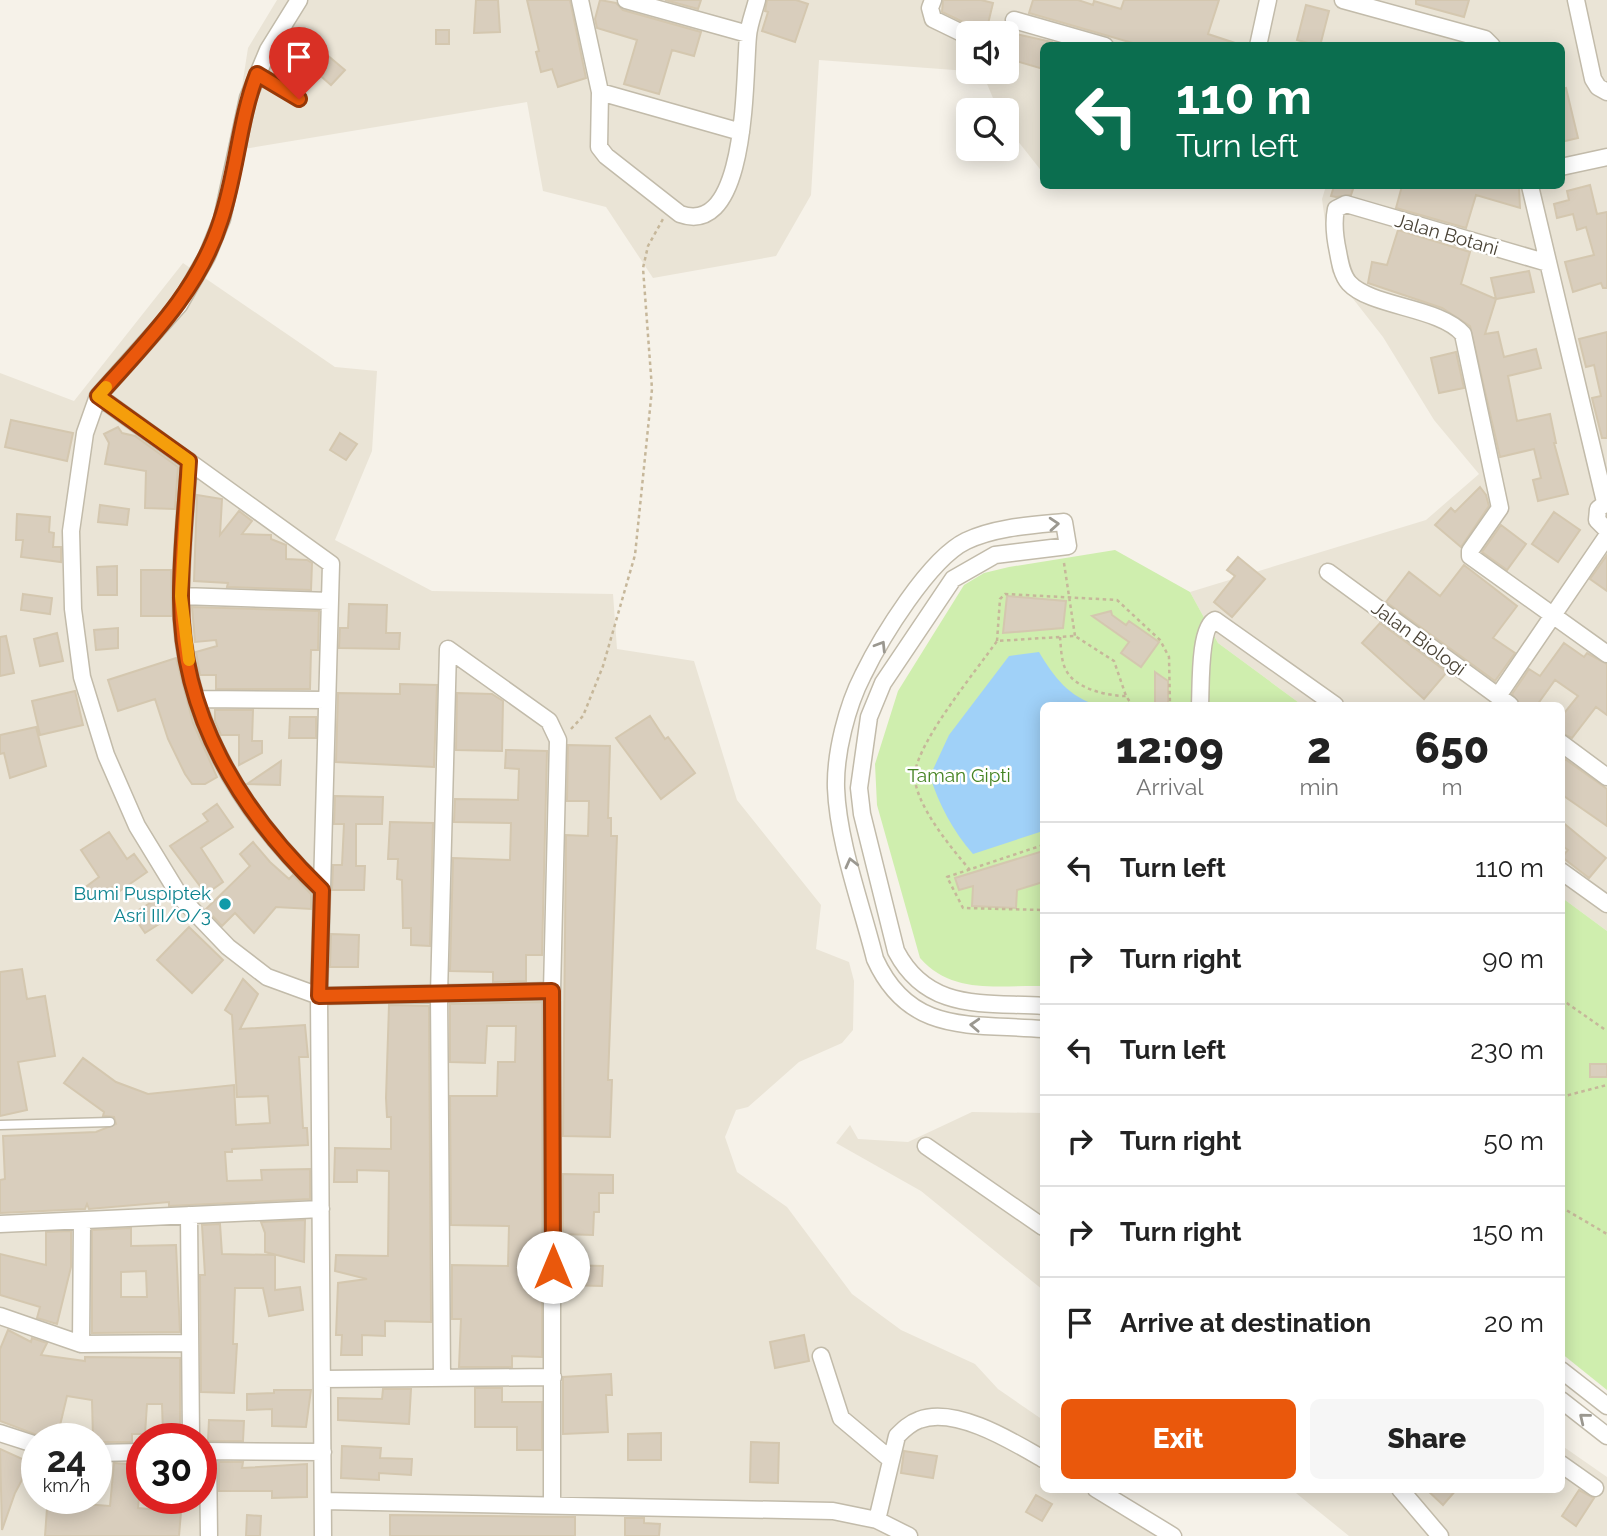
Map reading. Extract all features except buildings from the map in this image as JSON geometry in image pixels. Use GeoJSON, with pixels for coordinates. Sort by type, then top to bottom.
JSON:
{"type":"FeatureCollection","features":[{"type":"Feature","properties":{"kind":"street"},"geometry":{"type":"LineString","coordinates":[[299,0],[268,50],[248,97],[222,219],[207,256],[179,305],[98,396],[85,433],[71,531],[73,596],[82,677],[106,755],[136,826],[181,898],[228,947],[267,977],[319,996],[552,991]]}},
{"type":"Feature","properties":{"kind":"street"},"geometry":{"type":"LineString","coordinates":[[580,0],[600,92],[599,147],[606,156],[671,207],[689,217],[703,214],[717,205],[730,182],[741,131],[748,34],[757,0]]}},
{"type":"Feature","properties":{"kind":"street"},"geometry":{"type":"LineString","coordinates":[[626,0],[748,34]]}},
{"type":"Feature","properties":{"kind":"street"},"geometry":{"type":"LineString","coordinates":[[933,0],[930,8],[933,19],[956,30]]}},
{"type":"Feature","properties":{"kind":"street"},"geometry":{"type":"LineString","coordinates":[[1259,42],[1268,0]]}},
{"type":"Feature","properties":{"kind":"street"},"geometry":{"type":"LineString","coordinates":[[1343,0],[1488,42]]}},
{"type":"Feature","properties":{"kind":"street"},"geometry":{"type":"LineString","coordinates":[[1579,0],[1593,79],[1598,87],[1607,92]]}},
{"type":"Feature","properties":{"kind":"street"},"geometry":{"type":"LineString","coordinates":[[1014,20],[1088,42]]}},
{"type":"Feature","properties":{"kind":"street"},"geometry":{"type":"LineString","coordinates":[[600,92],[741,131]]}},
{"type":"Feature","properties":{"kind":"street"},"geometry":{"type":"LineString","coordinates":[[1565,166],[1607,158]]}},
{"type":"Feature","properties":{"kind":"street"},"geometry":{"type":"LineString","coordinates":[[1504,701],[1607,533],[1597,520],[1598,509],[1606,502],[1599,449],[1531,189]]}},
{"type":"Feature","properties":{"kind":"street","name":"Jalan Botani"},"geometry":{"type":"LineString","coordinates":[[1548,263],[1346,204],[1336,209],[1334,220],[1341,268],[1354,288],[1453,324],[1463,334],[1500,508],[1469,554],[1555,614]]}},
{"type":"Feature","properties":{"kind":"street"},"geometry":{"type":"LineString","coordinates":[[98,396],[331,564],[319,996],[323,1536]]}},
{"type":"Feature","properties":{"kind":"street"},"geometry":{"type":"LineString","coordinates":[[189,461],[181,596],[183,634],[196,699],[210,743],[242,800],[285,855],[322,890]]}},
{"type":"Feature","properties":{"kind":"street"},"geometry":{"type":"LineString","coordinates":[[1040,1006],[952,1000],[928,989],[906,971],[896,951],[862,814],[859,788],[869,717],[883,683],[953,579],[973,565],[995,555],[1069,545],[1065,522],[990,533],[964,542],[939,561],[917,587],[862,676],[840,751],[836,787],[840,817],[869,934],[885,981],[901,1000],[923,1015],[951,1023],[1040,1029]]}},
{"type":"Feature","properties":{"kind":"street","name":"Jalan Biologi"},"geometry":{"type":"LineString","coordinates":[[1328,572],[1504,701]]}},
{"type":"Feature","properties":{"kind":"street"},"geometry":{"type":"LineString","coordinates":[[181,596],[330,600]]}},
{"type":"Feature","properties":{"kind":"street"},"geometry":{"type":"LineString","coordinates":[[1555,614],[1607,654]]}},
{"type":"Feature","properties":{"kind":"street"},"geometry":{"type":"LineString","coordinates":[[1200,702],[1203,648],[1210,624],[1215,620],[1331,702]]}},
{"type":"Feature","properties":{"kind":"street"},"geometry":{"type":"LineString","coordinates":[[442,1378],[439,994],[448,649],[549,721],[558,740],[552,991],[552,1505]]}},
{"type":"Feature","properties":{"kind":"street"},"geometry":{"type":"LineString","coordinates":[[196,699],[327,700]]}},
{"type":"Feature","properties":{"kind":"street"},"geometry":{"type":"LineString","coordinates":[[1565,746],[1607,777]]}},
{"type":"Feature","properties":{"kind":"street"},"geometry":{"type":"LineString","coordinates":[[1565,872],[1604,895]]}},
{"type":"Feature","properties":{"kind":"street"},"geometry":{"type":"LineString","coordinates":[[926,1146],[1040,1225]]}},
{"type":"Feature","properties":{"kind":"street"},"geometry":{"type":"LineString","coordinates":[[0,1224],[321,1209]]}},
{"type":"Feature","properties":{"kind":"street"},"geometry":{"type":"LineString","coordinates":[[188,1215],[191,1423]]}},
{"type":"Feature","properties":{"kind":"street"},"geometry":{"type":"LineString","coordinates":[[81,1343],[82,1221]]}},
{"type":"Feature","properties":{"kind":"street"},"geometry":{"type":"LineString","coordinates":[[0,1316],[81,1343],[188,1343]]}},
{"type":"Feature","properties":{"kind":"street"},"geometry":{"type":"LineString","coordinates":[[821,1356],[841,1418],[890,1459]]}},
{"type":"Feature","properties":{"kind":"street"},"geometry":{"type":"LineString","coordinates":[[1565,1373],[1607,1406]]}},
{"type":"Feature","properties":{"kind":"street"},"geometry":{"type":"LineString","coordinates":[[322,1379],[553,1377]]}},
{"type":"Feature","properties":{"kind":"street"},"geometry":{"type":"LineString","coordinates":[[1565,1403],[1607,1436]]}},
{"type":"Feature","properties":{"kind":"street"},"geometry":{"type":"LineString","coordinates":[[877,1520],[897,1436],[909,1424],[920,1419],[937,1417],[990,1428],[1040,1457]]}},
{"type":"Feature","properties":{"kind":"street"},"geometry":{"type":"LineString","coordinates":[[0,1433],[21,1440]]}},
{"type":"Feature","properties":{"kind":"street"},"geometry":{"type":"LineString","coordinates":[[217,1451],[323,1452]]}},
{"type":"Feature","properties":{"kind":"street"},"geometry":{"type":"LineString","coordinates":[[1565,1467],[1595,1488]]}},
{"type":"Feature","properties":{"kind":"street"},"geometry":{"type":"LineString","coordinates":[[1103,1493],[1173,1536]]}},
{"type":"Feature","properties":{"kind":"street"},"geometry":{"type":"LineString","coordinates":[[1403,1493],[1440,1536]]}},
{"type":"Feature","properties":{"kind":"street"},"geometry":{"type":"LineString","coordinates":[[323,1501],[833,1511],[877,1520],[909,1536]]}},
{"type":"Feature","properties":{"kind":"street"},"geometry":{"type":"LineString","coordinates":[[208,1514],[209,1536]]}},
{"type":"Feature","properties":{"kind":"lane"},"geometry":{"type":"LineString","coordinates":[[257,74],[299,99]]}},
{"type":"Feature","properties":{"kind":"lane"},"geometry":{"type":"LineString","coordinates":[[0,1125],[110,1122]]}},
{"type":"Feature","properties":{"kind":"path"},"geometry":{"type":"LineString","coordinates":[[558,740],[583,716],[603,666],[635,555],[652,389],[643,268],[648,246],[671,207]]}},
{"type":"Feature","properties":{"kind":"path"},"geometry":{"type":"LineString","coordinates":[[1063,547],[1068,597],[1076,636]]}},
{"type":"Feature","properties":{"kind":"path"},"geometry":{"type":"LineString","coordinates":[[970,870],[925,807],[915,774],[923,749],[997,641],[1000,599],[1005,594],[1116,600],[1160,639],[1169,657],[1170,702]]}},
{"type":"Feature","properties":{"kind":"path"},"geometry":{"type":"LineString","coordinates":[[997,641],[1076,636],[1114,661],[1130,702]]}},
{"type":"Feature","properties":{"kind":"path"},"geometry":{"type":"LineString","coordinates":[[1060,637],[1066,670],[1073,678],[1106,696],[1126,696]]}},
{"type":"Feature","properties":{"kind":"path"},"geometry":{"type":"LineString","coordinates":[[1040,846],[947,877],[963,908],[1040,910]]}},
{"type":"Feature","properties":{"kind":"path"},"geometry":{"type":"LineString","coordinates":[[1565,1002],[1607,1031]]}},
{"type":"Feature","properties":{"kind":"path"},"geometry":{"type":"LineString","coordinates":[[1565,1096],[1607,1085]]}},
{"type":"Feature","properties":{"kind":"path"},"geometry":{"type":"LineString","coordinates":[[1565,1209],[1607,1234]]}},
{"type":"Feature","properties":{"kind":"shaded area"},"geometry":{"type":"Polygon","coordinates":[[[277,0],[1607,0],[1607,931],[1565,900],[1565,702],[1298,702],[1218,643],[1190,592],[1426,520],[1479,474],[1434,420],[1383,337],[1332,272],[1322,199],[1325,189],[1565,189],[1565,42],[1040,42],[1040,169],[1019,143],[1019,98],[993,98],[987,84],[1019,84],[1019,21],[956,21],[956,70],[819,60],[811,195],[776,256],[653,278],[606,207],[543,191],[527,102],[232,151],[248,48],[277,0]]]}},
{"type":"Feature","properties":{"kind":"shaded area"},"geometry":{"type":"Polygon","coordinates":[[[183,263],[335,367],[377,371],[372,451],[335,540],[432,591],[613,594],[617,649],[694,661],[737,800],[821,905],[816,949],[849,962],[854,981],[853,1030],[842,1043],[799,1062],[748,1107],[736,1110],[725,1137],[737,1172],[787,1207],[852,1294],[901,1330],[975,1364],[998,1389],[1040,1418],[1040,1493],[1103,1493],[1173,1536],[0,1536],[0,373],[74,401],[183,263]]]}},
{"type":"Feature","properties":{"kind":"shaded area"},"geometry":{"type":"Polygon","coordinates":[[[972,1112],[1040,1113],[1040,1288],[921,1191],[836,1143],[850,1125],[858,1139],[908,1142],[972,1112]]]}},
{"type":"Feature","properties":{"kind":"shaded area"},"geometry":{"type":"Polygon","coordinates":[[[1565,1448],[1607,1477],[1607,1536],[1349,1536],[1296,1493],[1565,1493],[1565,1448]]]}},
{"type":"Feature","properties":{"kind":"green space","name":"Taman Gipti"},"geometry":{"type":"Polygon","coordinates":[[[1115,550],[1190,592],[1218,643],[1298,702],[1040,702],[1040,986],[977,986],[947,978],[920,958],[877,805],[875,764],[898,691],[964,585],[984,573],[1115,550]]]}},
{"type":"Feature","properties":{"kind":"green space"},"geometry":{"type":"Polygon","coordinates":[[[1565,900],[1607,931],[1607,1390],[1565,1356],[1565,900]]]}},
{"type":"Feature","properties":{"kind":"water"},"geometry":{"type":"Polygon","coordinates":[[[1039,652],[1063,685],[1090,702],[1040,702],[1040,832],[973,854],[947,817],[930,776],[949,735],[1009,656],[1039,652]]]}},
{"type":"Feature","properties":{"kind":"slow traffic"},"geometry":{"type":"LineString","coordinates":[[106,387],[98,396],[189,461],[181,596],[183,634],[189,660]]}},
{"type":"Feature","properties":{"kind":"place","name":"Bumi Puspiptek Asri III/O/3"},"geometry":{"type":"Point","coordinates":[225,904]}},
{"type":"Feature","properties":{"kind":"route"},"geometry":{"type":"LineString","coordinates":[[299,99],[257,74],[248,97],[222,219],[207,256],[179,305],[98,396],[189,461],[181,596],[183,634],[196,699],[210,743],[242,800],[285,855],[322,890],[319,996],[552,991],[553,1267]]}}]}
